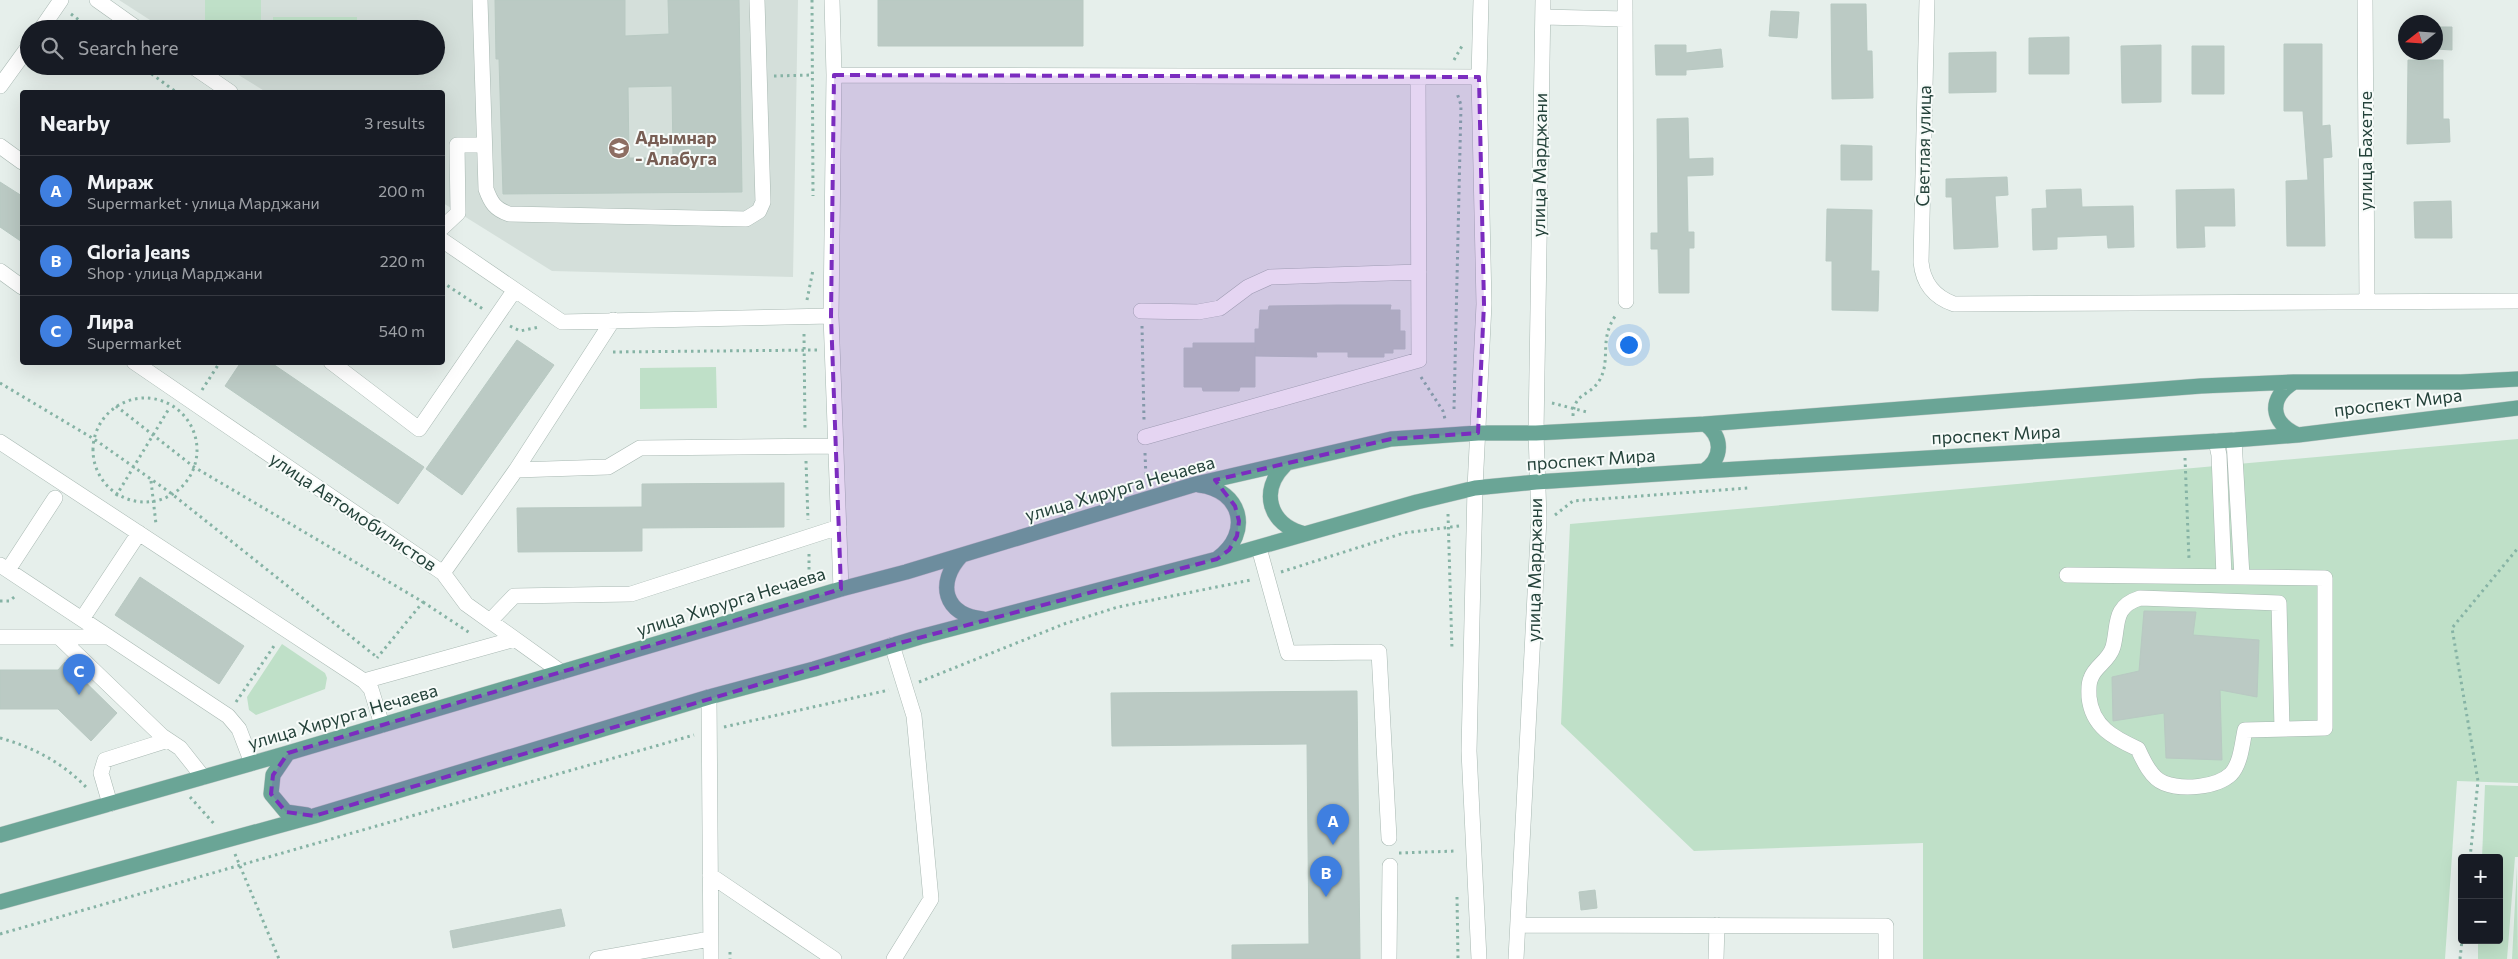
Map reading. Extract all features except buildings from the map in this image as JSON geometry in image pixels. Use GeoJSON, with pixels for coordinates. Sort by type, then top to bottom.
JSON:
{"type":"FeatureCollection","features":[{"type":"Feature","properties":{"kind":"main road","name":"проспект Мира"},"geometry":{"type":"LineString","coordinates":[[1478,433],[1536,433],[1705,424],[2201,386],[2294,382],[2461,382],[2518,379]]}},
{"type":"Feature","properties":{"kind":"main road"},"geometry":{"type":"LineString","coordinates":[[2294,382],[2283,388],[2277,398],[2275,410],[2283,426],[2298,435]]}},
{"type":"Feature","properties":{"kind":"main road","name":"проспект Мира"},"geometry":{"type":"LineString","coordinates":[[1475,488],[1704,471],[2234,440],[2298,435],[2518,408]]}},
{"type":"Feature","properties":{"kind":"main road"},"geometry":{"type":"LineString","coordinates":[[1704,471],[1715,461],[1719,448],[1716,434],[1705,424]]}},
{"type":"Feature","properties":{"kind":"main road","name":"улица Хирурга Нечаева"},"geometry":{"type":"LineString","coordinates":[[0,835],[288,753],[841,589],[961,556],[1196,484],[1391,439],[1478,433]]}},
{"type":"Feature","properties":{"kind":"main road"},"geometry":{"type":"LineString","coordinates":[[1284,465],[1272,483],[1271,506],[1284,525],[1305,534]]}},
{"type":"Feature","properties":{"kind":"main road"},"geometry":{"type":"LineString","coordinates":[[1196,484],[1212,486],[1225,494],[1235,506],[1239,521],[1237,536],[1229,550],[1217,559]]}},
{"type":"Feature","properties":{"kind":"main road"},"geometry":{"type":"LineString","coordinates":[[0,902],[314,816],[709,697],[985,619],[1259,548],[1417,502],[1475,488]]}},
{"type":"Feature","properties":{"kind":"main road"},"geometry":{"type":"LineString","coordinates":[[961,556],[951,567],[946,581],[948,597],[956,610],[969,618],[985,619]]}},
{"type":"Feature","properties":{"kind":"main road"},"geometry":{"type":"LineString","coordinates":[[288,753],[273,775],[271,794],[286,812],[314,816]]}},
{"type":"Feature","properties":{"kind":"street"},"geometry":{"type":"LineString","coordinates":[[47,20],[61,0]]}},
{"type":"Feature","properties":{"kind":"street"},"geometry":{"type":"LineString","coordinates":[[97,0],[125,20]]}},
{"type":"Feature","properties":{"kind":"street"},"geometry":{"type":"LineString","coordinates":[[480,0],[486,189],[491,203],[499,211],[509,214],[746,219],[759,211],[763,202],[757,0]]}},
{"type":"Feature","properties":{"kind":"street"},"geometry":{"type":"LineString","coordinates":[[832,0],[834,75],[831,316],[841,589]]}},
{"type":"Feature","properties":{"kind":"street"},"geometry":{"type":"LineString","coordinates":[[1479,959],[1470,751],[1475,488],[1484,304],[1479,78],[1481,0]]}},
{"type":"Feature","properties":{"kind":"street","name":"улица Марджани"},"geometry":{"type":"LineString","coordinates":[[1516,959],[1538,548],[1536,433],[1543,0]]}},
{"type":"Feature","properties":{"kind":"street"},"geometry":{"type":"LineString","coordinates":[[1625,0],[1626,301]]}},
{"type":"Feature","properties":{"kind":"street","name":"Светлая улица"},"geometry":{"type":"LineString","coordinates":[[1927,0],[1922,271],[1931,290],[1945,301],[1954,304],[2367,302]]}},
{"type":"Feature","properties":{"kind":"street","name":"улица Бахетле"},"geometry":{"type":"LineString","coordinates":[[2365,0],[2367,302]]}},
{"type":"Feature","properties":{"kind":"street"},"geometry":{"type":"LineString","coordinates":[[1543,17],[1625,19]]}},
{"type":"Feature","properties":{"kind":"street"},"geometry":{"type":"LineString","coordinates":[[0,86],[20,58]]}},
{"type":"Feature","properties":{"kind":"street"},"geometry":{"type":"LineString","coordinates":[[205,75],[227,90]]}},
{"type":"Feature","properties":{"kind":"street"},"geometry":{"type":"LineString","coordinates":[[834,75],[1479,78]]}},
{"type":"Feature","properties":{"kind":"street"},"geometry":{"type":"LineString","coordinates":[[1145,437],[1419,360],[1418,77]]}},
{"type":"Feature","properties":{"kind":"street"},"geometry":{"type":"LineString","coordinates":[[445,225],[458,213],[457,145],[484,146]]}},
{"type":"Feature","properties":{"kind":"street"},"geometry":{"type":"LineString","coordinates":[[0,146],[20,161]]}},
{"type":"Feature","properties":{"kind":"street"},"geometry":{"type":"LineString","coordinates":[[445,242],[562,322],[831,316]]}},
{"type":"Feature","properties":{"kind":"street"},"geometry":{"type":"LineString","coordinates":[[0,271],[20,285]]}},
{"type":"Feature","properties":{"kind":"street"},"geometry":{"type":"LineString","coordinates":[[1141,311],[1198,312],[1220,308],[1248,287],[1270,277],[1419,272]]}},
{"type":"Feature","properties":{"kind":"street"},"geometry":{"type":"LineString","coordinates":[[335,365],[419,429],[514,290]]}},
{"type":"Feature","properties":{"kind":"street"},"geometry":{"type":"LineString","coordinates":[[2367,302],[2518,301]]}},
{"type":"Feature","properties":{"kind":"street"},"geometry":{"type":"LineString","coordinates":[[443,573],[516,470],[613,320]]}},
{"type":"Feature","properties":{"kind":"street","name":"улица Автомобилистов"},"geometry":{"type":"LineString","coordinates":[[138,365],[443,573],[466,604],[561,672]]}},
{"type":"Feature","properties":{"kind":"street"},"geometry":{"type":"LineString","coordinates":[[2234,440],[2242,576]]}},
{"type":"Feature","properties":{"kind":"street"},"geometry":{"type":"LineString","coordinates":[[2216,441],[2219,455],[2224,576]]}},
{"type":"Feature","properties":{"kind":"street"},"geometry":{"type":"LineString","coordinates":[[0,442],[362,680],[371,689],[382,725]]}},
{"type":"Feature","properties":{"kind":"street"},"geometry":{"type":"LineString","coordinates":[[516,470],[608,467],[640,448],[835,446]]}},
{"type":"Feature","properties":{"kind":"street"},"geometry":{"type":"LineString","coordinates":[[55,498],[4,568],[228,716],[239,729],[252,763]]}},
{"type":"Feature","properties":{"kind":"street"},"geometry":{"type":"LineString","coordinates":[[490,621],[514,596],[631,594],[839,527]]}},
{"type":"Feature","properties":{"kind":"street"},"geometry":{"type":"LineString","coordinates":[[82,619],[139,533]]}},
{"type":"Feature","properties":{"kind":"street"},"geometry":{"type":"LineString","coordinates":[[1259,548],[1288,653],[1379,652],[1389,838]]}},
{"type":"Feature","properties":{"kind":"street"},"geometry":{"type":"LineString","coordinates":[[2067,575],[2325,578],[2325,728],[2245,730],[2238,761],[2230,774],[2213,784],[2190,786],[2162,782],[2146,766],[2138,749],[2108,734],[2098,722],[2090,703],[2088,687],[2091,677],[2108,659],[2113,647],[2119,613],[2129,601],[2140,598],[2279,603],[2282,729]]}},
{"type":"Feature","properties":{"kind":"street"},"geometry":{"type":"LineString","coordinates":[[0,637],[109,637]]}},
{"type":"Feature","properties":{"kind":"street"},"geometry":{"type":"LineString","coordinates":[[59,637],[168,740],[180,748],[203,777]]}},
{"type":"Feature","properties":{"kind":"street"},"geometry":{"type":"LineString","coordinates":[[362,680],[515,639]]}},
{"type":"Feature","properties":{"kind":"street"},"geometry":{"type":"LineString","coordinates":[[892,646],[914,716],[931,899],[894,959]]}},
{"type":"Feature","properties":{"kind":"street"},"geometry":{"type":"LineString","coordinates":[[709,697],[711,959]]}},
{"type":"Feature","properties":{"kind":"street"},"geometry":{"type":"LineString","coordinates":[[110,804],[101,773],[105,760],[168,740]]}},
{"type":"Feature","properties":{"kind":"street"},"geometry":{"type":"LineString","coordinates":[[1389,959],[1390,860]]}},
{"type":"Feature","properties":{"kind":"street"},"geometry":{"type":"LineString","coordinates":[[710,874],[834,959]]}},
{"type":"Feature","properties":{"kind":"street"},"geometry":{"type":"LineString","coordinates":[[1518,925],[1886,926],[1886,959]]}},
{"type":"Feature","properties":{"kind":"street"},"geometry":{"type":"LineString","coordinates":[[1716,959],[1717,925]]}},
{"type":"Feature","properties":{"kind":"street"},"geometry":{"type":"LineString","coordinates":[[597,959],[710,939]]}},
{"type":"Feature","properties":{"kind":"path"},"geometry":{"type":"LineString","coordinates":[[812,0],[814,204]]}},
{"type":"Feature","properties":{"kind":"path"},"geometry":{"type":"LineString","coordinates":[[1454,409],[1461,106],[1453,77],[1454,60],[1465,40]]}},
{"type":"Feature","properties":{"kind":"path"},"geometry":{"type":"LineString","coordinates":[[153,75],[173,90]]}},
{"type":"Feature","properties":{"kind":"path"},"geometry":{"type":"LineString","coordinates":[[760,76],[834,75]]}},
{"type":"Feature","properties":{"kind":"path"},"geometry":{"type":"LineString","coordinates":[[809,580],[804,316],[814,264]]}},
{"type":"Feature","properties":{"kind":"path"},"geometry":{"type":"LineString","coordinates":[[1574,408],[1577,399],[1599,381],[1605,363],[1606,334],[1609,325],[1626,301]]}},
{"type":"Feature","properties":{"kind":"path"},"geometry":{"type":"LineString","coordinates":[[1141,311],[1146,478]]}},
{"type":"Feature","properties":{"kind":"path"},"geometry":{"type":"LineString","coordinates":[[593,352],[832,350]]}},
{"type":"Feature","properties":{"kind":"path"},"geometry":{"type":"LineString","coordinates":[[1412,362],[1443,410],[1445,420]]}},
{"type":"Feature","properties":{"kind":"path"},"geometry":{"type":"LineString","coordinates":[[0,383],[94,439],[172,494],[378,658]]}},
{"type":"Feature","properties":{"kind":"path"},"geometry":{"type":"LineString","coordinates":[[137,398],[149,398],[172,405],[181,412],[194,432],[197,456],[194,467],[189,478],[172,494],[153,502],[128,500],[117,494],[101,479],[93,457],[94,439],[100,423],[116,406],[137,398]]}},
{"type":"Feature","properties":{"kind":"path"},"geometry":{"type":"LineString","coordinates":[[107,512],[172,405]]}},
{"type":"Feature","properties":{"kind":"path"},"geometry":{"type":"LineString","coordinates":[[116,406],[194,467],[422,602],[489,646]]}},
{"type":"Feature","properties":{"kind":"path"},"geometry":{"type":"LineString","coordinates":[[2185,457],[2190,575]]}},
{"type":"Feature","properties":{"kind":"path"},"geometry":{"type":"LineString","coordinates":[[151,481],[158,546]]}},
{"type":"Feature","properties":{"kind":"path"},"geometry":{"type":"LineString","coordinates":[[0,934],[709,731],[923,682],[1064,624],[1118,607],[1268,576],[1404,533],[1462,526]]}},
{"type":"Feature","properties":{"kind":"path"},"geometry":{"type":"LineString","coordinates":[[2470,854],[2478,781],[2452,628],[2518,548]]}},
{"type":"Feature","properties":{"kind":"path"},"geometry":{"type":"LineString","coordinates":[[362,680],[422,602]]}},
{"type":"Feature","properties":{"kind":"path"},"geometry":{"type":"LineString","coordinates":[[228,716],[284,629]]}},
{"type":"Feature","properties":{"kind":"path"},"geometry":{"type":"LineString","coordinates":[[0,738],[32,749],[53,760],[73,774],[88,788]]}},
{"type":"Feature","properties":{"kind":"path"},"geometry":{"type":"LineString","coordinates":[[1390,860],[1456,851]]}},
{"type":"Feature","properties":{"kind":"path"},"geometry":{"type":"LineString","coordinates":[[2460,959],[2462,944]]}},
{"type":"Feature","properties":{"kind":"highlighted area"},"geometry":{"type":"Polygon","coordinates":[[[834,75],[1479,77],[1484,304],[1478,433],[1391,439],[1215,480],[1235,506],[1239,521],[1237,536],[1229,550],[1217,559],[892,645],[314,816],[286,812],[271,794],[273,775],[288,753],[841,589],[831,316],[834,75]]]}},
{"type":"Feature","properties":{"kind":"shaded area","name":"Адымнар - Алабуга"},"geometry":{"type":"Polygon","coordinates":[[[119,0],[798,0],[793,277],[552,271],[445,204],[445,90],[263,90],[239,75],[445,75],[445,20],[150,20],[119,0]]]}},
{"type":"Feature","properties":{"kind":"green space"},"geometry":{"type":"Polygon","coordinates":[[[205,0],[261,0],[261,20],[205,20],[205,0]]]}},
{"type":"Feature","properties":{"kind":"green space"},"geometry":{"type":"Polygon","coordinates":[[[273,17],[357,17],[357,20],[273,20],[273,17]]]}},
{"type":"Feature","properties":{"kind":"green space"},"geometry":{"type":"Polygon","coordinates":[[[716,367],[717,408],[640,409],[640,368],[716,367]]]}},
{"type":"Feature","properties":{"kind":"green space"},"geometry":{"type":"Polygon","coordinates":[[[2518,439],[2518,783],[2457,781],[2445,959],[1923,959],[1923,843],[1694,851],[1561,724],[1570,524],[2518,439]]]}},
{"type":"Feature","properties":{"kind":"green space"},"geometry":{"type":"Polygon","coordinates":[[[282,644],[325,673],[327,678],[325,689],[256,715],[249,710],[247,697],[282,644]]]}},
{"type":"Feature","properties":{"kind":"green space"},"geometry":{"type":"Polygon","coordinates":[[[2485,785],[2518,786],[2518,857],[2515,857],[2507,959],[2478,959],[2478,944],[2503,944],[2503,854],[2482,854],[2485,785]]]}},
{"type":"Feature","properties":{"kind":"green space"},"geometry":{"type":"Polygon","coordinates":[[[2517,866],[2518,959],[2512,959],[2517,866]]]}},
{"type":"Feature","properties":{"kind":"place","name":"Адымнар - Алабуга"},"geometry":{"type":"Point","coordinates":[619,148]}},
{"type":"Feature","properties":{"kind":"place","name":"Лира"},"geometry":{"type":"Point","coordinates":[79,695]}},
{"type":"Feature","properties":{"kind":"place","name":"Мираж"},"geometry":{"type":"Point","coordinates":[1333,845]}},
{"type":"Feature","properties":{"kind":"place","name":"Gloria Jeans"},"geometry":{"type":"Point","coordinates":[1326,897]}}]}
